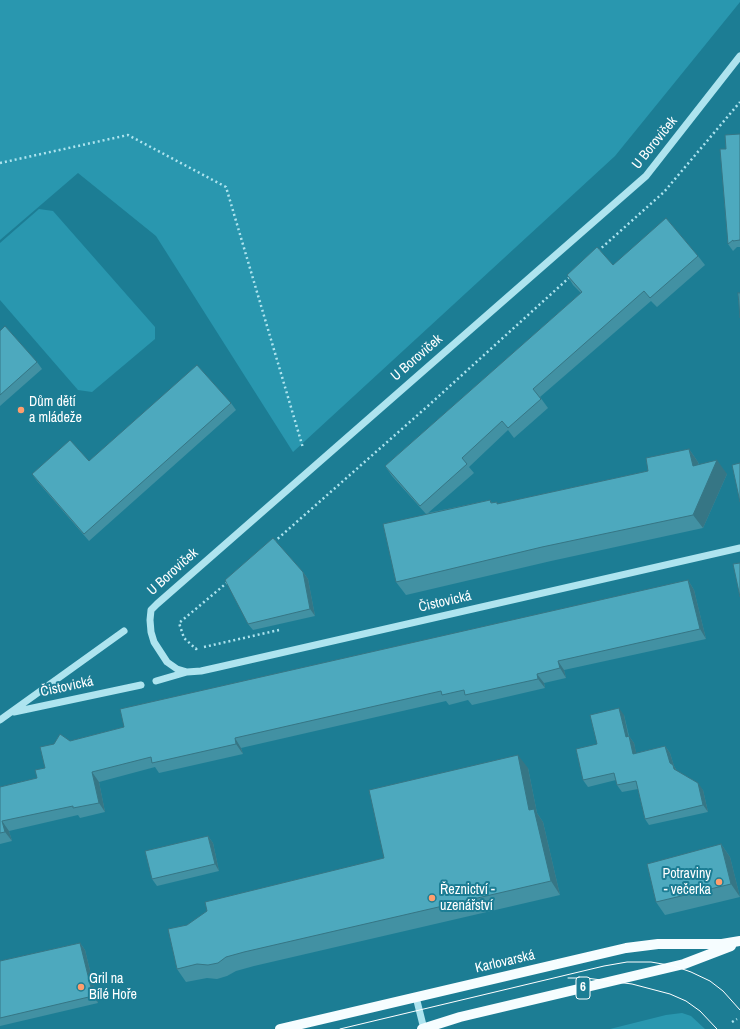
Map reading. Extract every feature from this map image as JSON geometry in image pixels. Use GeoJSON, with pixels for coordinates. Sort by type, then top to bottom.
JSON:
{"type":"FeatureCollection","features":[{"type":"Feature","properties":{"kind":"main road","name":"Karlovarská"},"geometry":{"type":"LineString","coordinates":[[280,1029],[642,946],[658,944],[722,944],[740,942]]}},
{"type":"Feature","properties":{"kind":"main road","name":"Karlovarská"},"geometry":{"type":"LineString","coordinates":[[423,1029],[460,1017],[684,964],[740,942]]}},
{"type":"Feature","properties":{"kind":"street","name":"U Boroviček"},"geometry":{"type":"LineString","coordinates":[[187,672],[177,669],[167,662],[159,652],[151,632],[150,620],[152,610],[156,604],[646,176],[740,56]]}},
{"type":"Feature","properties":{"kind":"street","name":"Čistovická"},"geometry":{"type":"LineString","coordinates":[[156,681],[187,672],[207,670],[740,548]]}},
{"type":"Feature","properties":{"kind":"street"},"geometry":{"type":"LineString","coordinates":[[12,712],[124,631]]}},
{"type":"Feature","properties":{"kind":"street","name":"Čistovická"},"geometry":{"type":"LineString","coordinates":[[0,720],[12,712],[141,685]]}},
{"type":"Feature","properties":{"kind":"street"},"geometry":{"type":"LineString","coordinates":[[416,997],[423,1029]]}},
{"type":"Feature","properties":{"kind":"path"},"geometry":{"type":"LineString","coordinates":[[593,256],[664,192],[740,102]]}},
{"type":"Feature","properties":{"kind":"path"},"geometry":{"type":"LineString","coordinates":[[0,163],[128,135],[226,187],[309,470]]}},
{"type":"Feature","properties":{"kind":"path"},"geometry":{"type":"LineString","coordinates":[[274,542],[576,272]]}},
{"type":"Feature","properties":{"kind":"path"},"geometry":{"type":"LineString","coordinates":[[232,577],[179,623],[184,638],[196,649],[281,629]]}},
{"type":"Feature","properties":{"kind":"path"},"geometry":{"type":"LineString","coordinates":[[732,1022],[737,1019]]}},
{"type":"Feature","properties":{"kind":"shaded area"},"geometry":{"type":"Polygon","coordinates":[[[0,0],[740,0],[740,2],[615,156],[293,452],[156,236],[78,173],[0,240],[0,0]]]}},
{"type":"Feature","properties":{"kind":"shaded area"},"geometry":{"type":"Polygon","coordinates":[[[39,209],[53,211],[155,327],[155,339],[92,392],[78,390],[0,300],[0,243],[39,209]]]}},
{"type":"Feature","properties":{"kind":"shaded area"},"geometry":{"type":"Polygon","coordinates":[[[682,1013],[691,1016],[705,1029],[610,1029],[666,1015],[682,1013]]]}},
{"type":"Feature","properties":{"kind":"building"},"geometry":{"type":"Polygon","coordinates":[[[740,134],[740,240],[733,240],[728,244],[720,149],[726,149],[725,135],[740,134]]]}},
{"type":"Feature","properties":{"kind":"building"},"geometry":{"type":"Polygon","coordinates":[[[666,218],[698,256],[650,298],[644,291],[533,389],[541,399],[508,428],[502,421],[462,458],[467,464],[420,506],[385,466],[582,292],[567,275],[597,247],[613,265],[666,218]]]}},
{"type":"Feature","properties":{"kind":"building"},"geometry":{"type":"Polygon","coordinates":[[[738,293],[740,293],[740,318],[738,293]]]}},
{"type":"Feature","properties":{"kind":"building"},"geometry":{"type":"Polygon","coordinates":[[[5,326],[37,362],[0,395],[0,331],[5,326]]]}},
{"type":"Feature","properties":{"kind":"building"},"geometry":{"type":"Polygon","coordinates":[[[197,365],[231,403],[84,534],[32,474],[70,440],[89,461],[197,365]]]}},
{"type":"Feature","properties":{"kind":"building"},"geometry":{"type":"Polygon","coordinates":[[[689,449],[693,466],[717,460],[693,515],[542,547],[396,582],[383,524],[490,500],[491,503],[497,502],[497,504],[648,471],[646,458],[689,449]]]}},
{"type":"Feature","properties":{"kind":"building"},"geometry":{"type":"Polygon","coordinates":[[[740,463],[740,502],[732,465],[740,463]]]}},
{"type":"Feature","properties":{"kind":"building"},"geometry":{"type":"Polygon","coordinates":[[[273,538],[303,572],[310,609],[248,624],[225,580],[273,538]]]}},
{"type":"Feature","properties":{"kind":"building"},"geometry":{"type":"Polygon","coordinates":[[[740,563],[740,597],[733,564],[740,563]]]}},
{"type":"Feature","properties":{"kind":"building"},"geometry":{"type":"Polygon","coordinates":[[[688,580],[700,629],[558,661],[560,668],[537,674],[538,679],[465,695],[464,690],[442,695],[441,691],[235,738],[236,744],[152,763],[151,757],[92,772],[99,803],[73,808],[73,806],[2,821],[5,832],[0,833],[0,787],[37,778],[35,770],[45,768],[40,747],[54,744],[60,734],[70,741],[124,727],[120,709],[688,580]]]}},
{"type":"Feature","properties":{"kind":"building"},"geometry":{"type":"Polygon","coordinates":[[[619,708],[626,737],[629,736],[633,754],[665,746],[670,763],[673,765],[674,769],[698,783],[703,805],[645,819],[636,781],[617,785],[614,773],[583,780],[576,749],[597,744],[590,715],[619,708]]]}},
{"type":"Feature","properties":{"kind":"building"},"geometry":{"type":"Polygon","coordinates":[[[518,755],[529,810],[534,809],[551,881],[244,952],[226,957],[218,963],[208,965],[197,964],[177,969],[168,929],[187,925],[207,911],[205,902],[384,858],[369,790],[518,755]]]}},
{"type":"Feature","properties":{"kind":"building"},"geometry":{"type":"Polygon","coordinates":[[[208,836],[215,864],[152,879],[145,851],[208,836]]]}},
{"type":"Feature","properties":{"kind":"building"},"geometry":{"type":"Polygon","coordinates":[[[721,844],[731,884],[656,902],[647,864],[721,844]]]}},
{"type":"Feature","properties":{"kind":"building"},"geometry":{"type":"Polygon","coordinates":[[[80,943],[93,996],[0,1018],[0,961],[80,943]]]}},
{"type":"Feature","properties":{"kind":"tram line"},"geometry":{"type":"LineString","coordinates":[[340,1029],[604,966],[627,962],[651,962],[674,966],[691,972],[710,981],[723,991],[740,1010]]}},
{"type":"Feature","properties":{"kind":"tram line"},"geometry":{"type":"LineString","coordinates":[[568,978],[586,978],[632,984],[670,994],[686,1001],[700,1011],[717,1029]]}},
{"type":"Feature","properties":{"kind":"place","name":"Dům dětí a mládeže"},"geometry":{"type":"Point","coordinates":[21,410]}},
{"type":"Feature","properties":{"kind":"place","name":"Potraviny - večerka"},"geometry":{"type":"Point","coordinates":[719,882]}},
{"type":"Feature","properties":{"kind":"place","name":"Řeznictví - uzenářství"},"geometry":{"type":"Point","coordinates":[432,898]}},
{"type":"Feature","properties":{"kind":"place","name":"Gril na Bílé Hoře"},"geometry":{"type":"Point","coordinates":[81,987]}}]}
